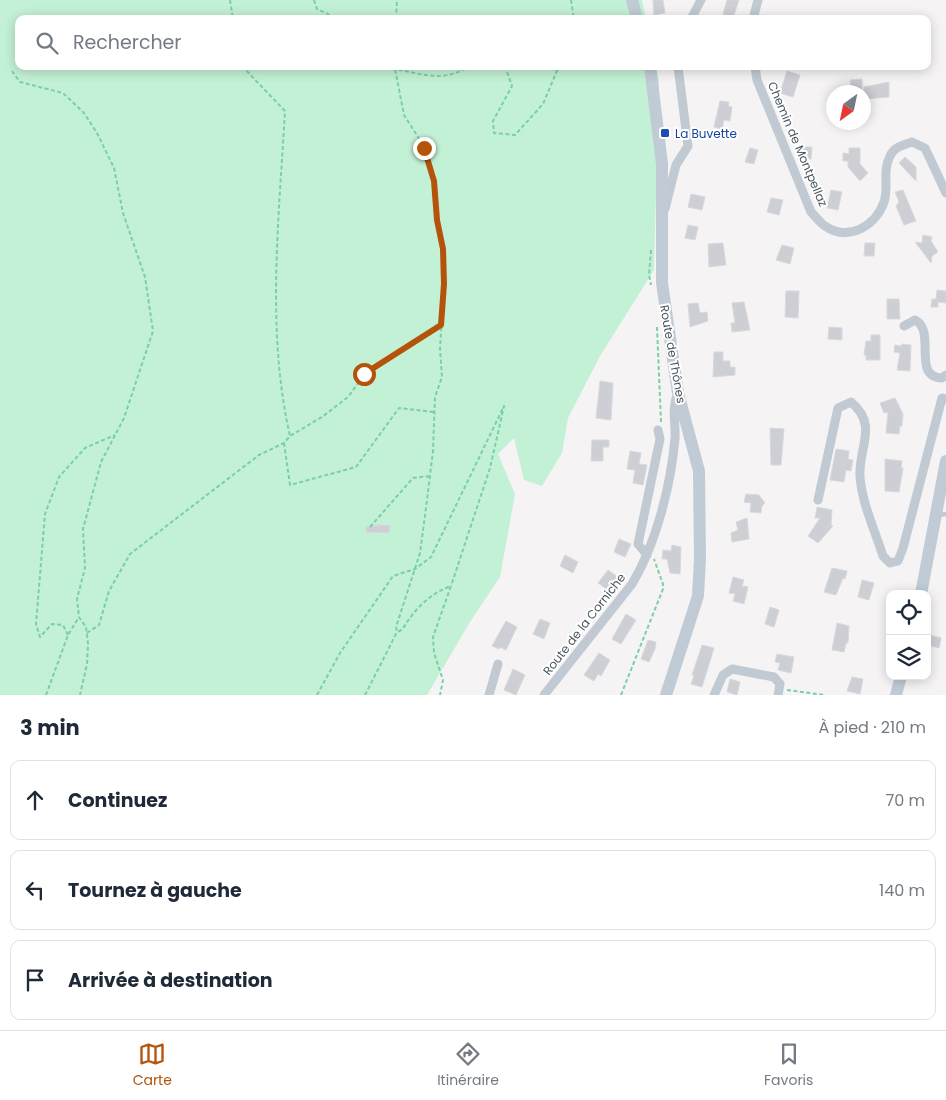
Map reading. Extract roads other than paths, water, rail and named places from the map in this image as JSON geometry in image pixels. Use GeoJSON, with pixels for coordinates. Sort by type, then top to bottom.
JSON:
{"type":"FeatureCollection","features":[{"type":"Feature","properties":{"kind":"main road"},"geometry":{"type":"LineString","coordinates":[[632,0],[637,15]]}},
{"type":"Feature","properties":{"kind":"main road","name":"Route de Thônes"},"geometry":{"type":"LineString","coordinates":[[651,70],[662,158],[662,283],[678,393],[699,470],[700,559],[698,596],[666,695]]}},
{"type":"Feature","properties":{"kind":"main road"},"geometry":{"type":"LineString","coordinates":[[922,590],[941,515],[946,460]]}},
{"type":"Feature","properties":{"kind":"main road"},"geometry":{"type":"LineString","coordinates":[[896,695],[900,680]]}},
{"type":"Feature","properties":{"kind":"street"},"geometry":{"type":"LineString","coordinates":[[693,15],[703,0]]}},
{"type":"Feature","properties":{"kind":"street"},"geometry":{"type":"LineString","coordinates":[[754,15],[758,0]]}},
{"type":"Feature","properties":{"kind":"street"},"geometry":{"type":"LineString","coordinates":[[662,219],[673,184],[676,165],[688,146],[678,70]]}},
{"type":"Feature","properties":{"kind":"street","name":"Chemin de Montpellaz"},"geometry":{"type":"LineString","coordinates":[[756,70],[757,80],[811,212],[825,226],[841,233],[866,227],[878,215],[885,201],[886,165],[890,154],[899,146],[912,142],[925,148],[946,193]]}},
{"type":"Feature","properties":{"kind":"street"},"geometry":{"type":"LineString","coordinates":[[662,158],[676,165]]}},
{"type":"Feature","properties":{"kind":"street"},"geometry":{"type":"LineString","coordinates":[[904,326],[915,320],[921,323],[924,328],[925,361],[928,371],[936,378],[942,378],[946,375]]}},
{"type":"Feature","properties":{"kind":"street","name":"Route de la Corniche"},"geometry":{"type":"LineString","coordinates":[[544,695],[632,584],[648,552],[669,483],[675,437],[674,406],[678,393]]}},
{"type":"Feature","properties":{"kind":"street"},"geometry":{"type":"LineString","coordinates":[[818,500],[838,408],[850,402],[862,411],[866,432],[860,477],[882,556],[890,563],[898,561],[942,398],[946,399]]}},
{"type":"Feature","properties":{"kind":"street"},"geometry":{"type":"LineString","coordinates":[[648,552],[638,544],[660,439],[658,430]]}},
{"type":"Feature","properties":{"kind":"street"},"geometry":{"type":"LineString","coordinates":[[489,695],[498,664]]}},
{"type":"Feature","properties":{"kind":"street"},"geometry":{"type":"LineString","coordinates":[[714,695],[723,675],[732,669],[774,677],[780,684],[779,692]]}},
{"type":"Feature","properties":{"kind":"place","name":"La Buvette"},"geometry":{"type":"Point","coordinates":[665,133]}}]}
